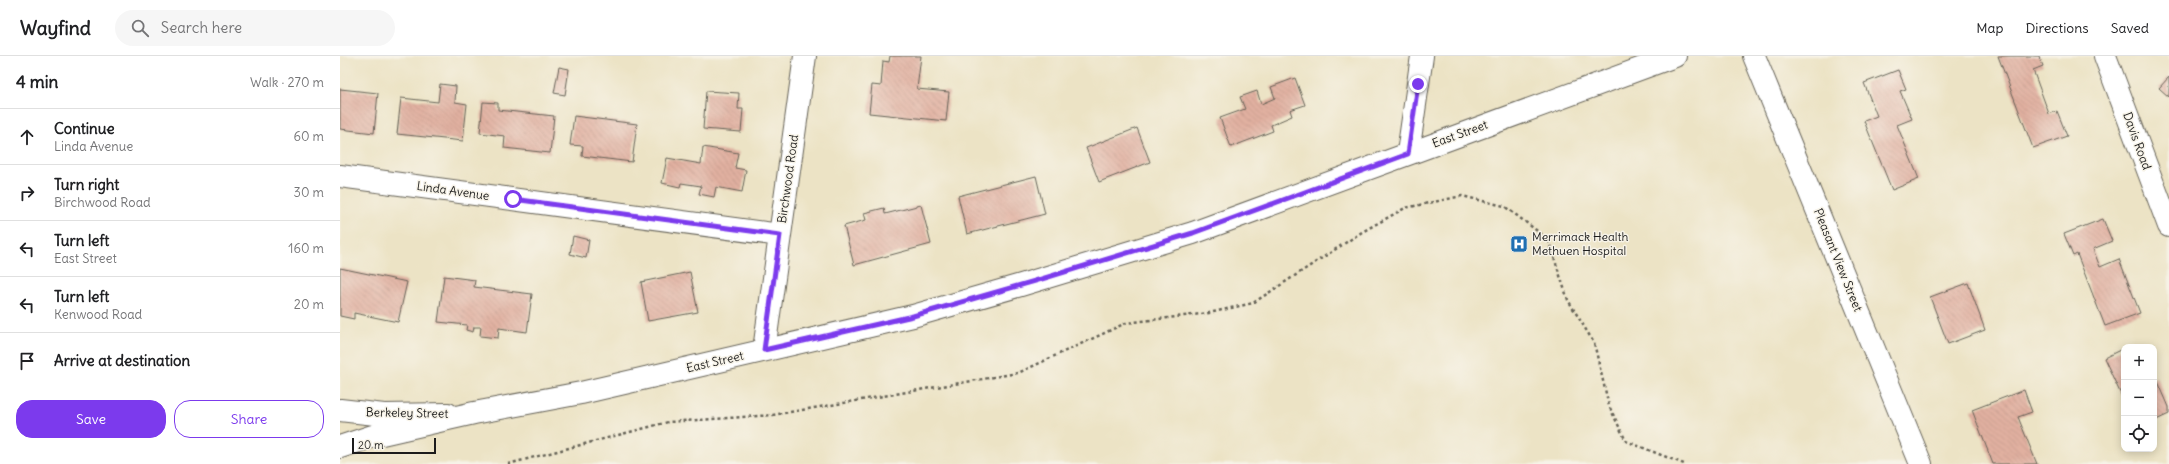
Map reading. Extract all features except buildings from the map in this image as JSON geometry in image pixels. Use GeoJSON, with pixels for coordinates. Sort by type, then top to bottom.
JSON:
{"type":"FeatureCollection","features":[{"type":"Feature","properties":{"kind":"street","name":"Birchwood Road"},"geometry":{"type":"LineString","coordinates":[[764,350],[805,56]]}},
{"type":"Feature","properties":{"kind":"street"},"geometry":{"type":"LineString","coordinates":[[1408,154],[1422,56]]}},
{"type":"Feature","properties":{"kind":"street","name":"East Street"},"geometry":{"type":"LineString","coordinates":[[340,447],[372,436],[474,413],[581,392],[913,316],[1028,283],[1193,233],[1675,56]]}},
{"type":"Feature","properties":{"kind":"street","name":"Pleasant View Street"},"geometry":{"type":"LineString","coordinates":[[1754,56],[1921,464]]}},
{"type":"Feature","properties":{"kind":"street","name":"Davis Road"},"geometry":{"type":"LineString","coordinates":[[2106,56],[2169,226]]}},
{"type":"Feature","properties":{"kind":"street","name":"Linda Avenue"},"geometry":{"type":"LineString","coordinates":[[340,176],[780,235]]}},
{"type":"Feature","properties":{"kind":"street","name":"Berkeley Street"},"geometry":{"type":"LineString","coordinates":[[340,410],[384,415],[474,413]]}},
{"type":"Feature","properties":{"kind":"path"},"geometry":{"type":"LineString","coordinates":[[508,464],[668,422],[774,415],[1018,372],[1126,323],[1209,313],[1253,303],[1362,232],[1405,208],[1462,196],[1504,206],[1548,239],[1568,300],[1594,343],[1609,406],[1626,441],[1684,464]]}},
{"type":"Feature","properties":{"kind":"place","name":"Merrimack Health Methuen Hospital"},"geometry":{"type":"Point","coordinates":[1519,244]}},
{"type":"Feature","properties":{"kind":"route"},"geometry":{"type":"LineString","coordinates":[[513,199],[780,235],[764,350],[913,316],[1193,233],[1408,154],[1418,84]]}}]}
